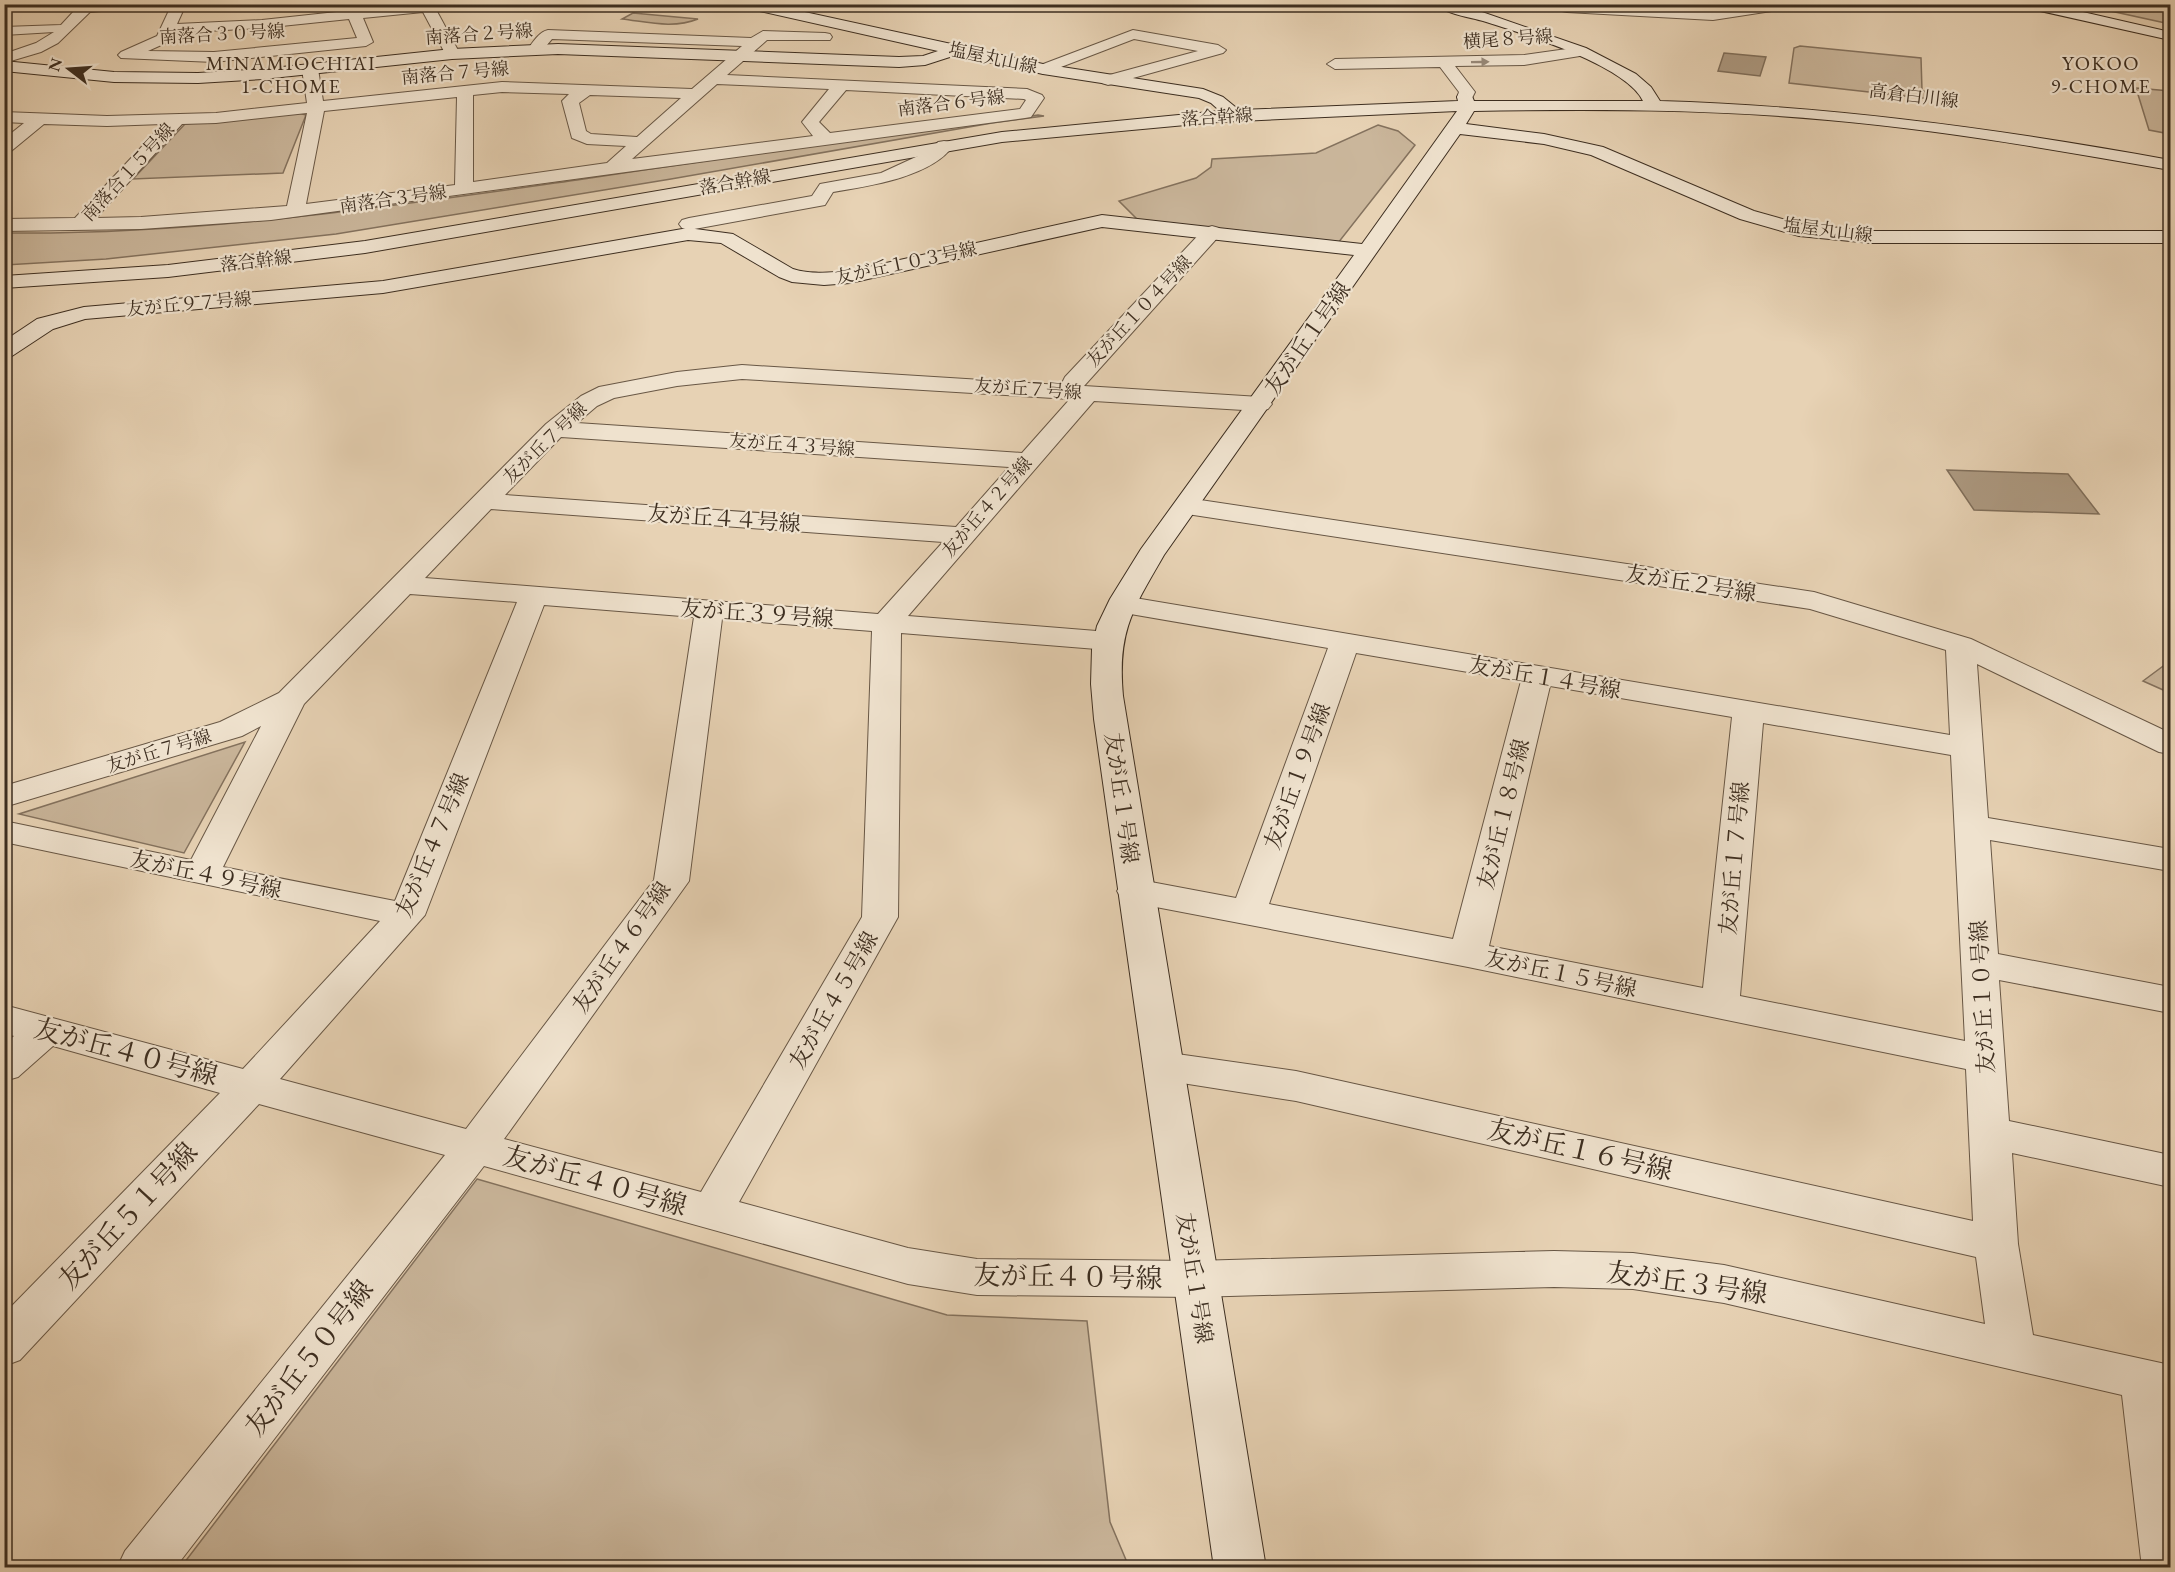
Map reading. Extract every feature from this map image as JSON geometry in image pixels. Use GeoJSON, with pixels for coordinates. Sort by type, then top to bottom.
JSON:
{"type":"FeatureCollection","features":[{"type":"Feature","properties":{"kind":"street"},"geometry":{"type":"LineString","coordinates":[[46,4],[86,8],[134,4]]}},
{"type":"Feature","properties":{"kind":"street","name":"南落合３０号線"},"geometry":{"type":"LineString","coordinates":[[179,4],[163,39],[126,55],[214,57],[366,42],[354,14]]}},
{"type":"Feature","properties":{"kind":"street","name":"塩屋丸山線"},"geometry":{"type":"LineString","coordinates":[[746,4],[1043,69],[1203,94],[1217,100],[1231,112]]}},
{"type":"Feature","properties":{"kind":"street"},"geometry":{"type":"LineString","coordinates":[[1442,4],[1581,51],[1628,76],[1644,89],[1652,102],[1463,110]]}},
{"type":"Feature","properties":{"kind":"street"},"geometry":{"type":"LineString","coordinates":[[1568,4],[1567,8],[1671,9],[1713,16],[1778,5],[1817,4]]}},
{"type":"Feature","properties":{"kind":"street"},"geometry":{"type":"LineString","coordinates":[[2027,4],[2170,36]]}},
{"type":"Feature","properties":{"kind":"street"},"geometry":{"type":"LineString","coordinates":[[168,29],[262,24],[427,6],[452,54]]}},
{"type":"Feature","properties":{"kind":"street"},"geometry":{"type":"LineString","coordinates":[[4,59],[52,41],[67,27],[73,17],[86,8]]}},
{"type":"Feature","properties":{"kind":"street"},"geometry":{"type":"LineString","coordinates":[[4,31],[67,27]]}},
{"type":"Feature","properties":{"kind":"street"},"geometry":{"type":"LineString","coordinates":[[536,49],[548,34],[752,42]]}},
{"type":"Feature","properties":{"kind":"street"},"geometry":{"type":"LineString","coordinates":[[1043,69],[1133,34],[1218,50],[1108,80]]}},
{"type":"Feature","properties":{"kind":"street"},"geometry":{"type":"LineString","coordinates":[[613,167],[752,42],[763,35],[825,37]]}},
{"type":"Feature","properties":{"kind":"street","name":"南落合２号線"},"geometry":{"type":"LineString","coordinates":[[4,66],[114,77],[159,78],[230,76],[452,54],[536,49],[899,62],[925,60],[955,50]]}},
{"type":"Feature","properties":{"kind":"street","name":"横尾８号線"},"geometry":{"type":"LineString","coordinates":[[1444,62],[1524,60],[1581,51]]}},
{"type":"Feature","properties":{"kind":"street"},"geometry":{"type":"LineString","coordinates":[[1335,64],[1444,62]]}},
{"type":"Feature","properties":{"kind":"street","name":"横尾８号線"},"geometry":{"type":"LineString","coordinates":[[1444,62],[1467,92],[1463,110]]}},
{"type":"Feature","properties":{"kind":"street"},"geometry":{"type":"LineString","coordinates":[[295,211],[316,108],[310,69]]}},
{"type":"Feature","properties":{"kind":"street","name":"南落合６号線"},"geometry":{"type":"LineString","coordinates":[[613,167],[1025,113],[1035,98],[1027,94],[712,78]]}},
{"type":"Feature","properties":{"kind":"street"},"geometry":{"type":"LineString","coordinates":[[825,138],[810,122],[841,86]]}},
{"type":"Feature","properties":{"kind":"street","name":"南落合７号線"},"geometry":{"type":"LineString","coordinates":[[4,117],[38,120],[177,119],[316,108],[502,87],[694,94]]}},
{"type":"Feature","properties":{"kind":"street"},"geometry":{"type":"LineString","coordinates":[[587,90],[570,101],[578,134],[588,139],[641,142]]}},
{"type":"Feature","properties":{"kind":"street"},"geometry":{"type":"LineString","coordinates":[[464,189],[465,91]]}},
{"type":"Feature","properties":{"kind":"street","name":"高倉白川線"},"geometry":{"type":"LineString","coordinates":[[1652,102],[1759,101],[1864,109],[2170,156]]}},
{"type":"Feature","properties":{"kind":"street","name":"高倉白川線"},"geometry":{"type":"LineString","coordinates":[[1652,102],[1880,120],[1984,133],[2170,165]]}},
{"type":"Feature","properties":{"kind":"street","name":"落合幹線"},"geometry":{"type":"LineString","coordinates":[[4,271],[182,259],[345,239],[932,139],[1064,121],[1231,112],[1369,108],[1463,110]]}},
{"type":"Feature","properties":{"kind":"street","name":"塩屋丸山線"},"geometry":{"type":"LineString","coordinates":[[1463,110],[1544,139],[1597,151],[1747,215],[1799,230],[1871,237],[2170,237]]}},
{"type":"Feature","properties":{"kind":"street","name":"友が丘１号線"},"geometry":{"type":"LineString","coordinates":[[1240,1568],[1135,891],[1105,679],[1109,641],[1113,623],[1151,555],[1369,251],[1463,110]]}},
{"type":"Feature","properties":{"kind":"street","name":"落合幹線"},"geometry":{"type":"LineString","coordinates":[[4,282],[168,271],[365,247],[944,146],[1072,129],[1231,112]]}},
{"type":"Feature","properties":{"kind":"street","name":"南落合１５号線"},"geometry":{"type":"LineString","coordinates":[[79,225],[177,119]]}},
{"type":"Feature","properties":{"kind":"street"},"geometry":{"type":"LineString","coordinates":[[4,148],[38,120]]}},
{"type":"Feature","properties":{"kind":"street"},"geometry":{"type":"LineString","coordinates":[[689,224],[818,201],[827,188],[886,178],[937,154],[944,146]]}},
{"type":"Feature","properties":{"kind":"street","name":"南落合３号線"},"geometry":{"type":"LineString","coordinates":[[4,225],[79,225],[187,220],[295,211],[613,167]]}},
{"type":"Feature","properties":{"kind":"street","name":"友が丘１０３号線"},"geometry":{"type":"LineString","coordinates":[[383,287],[688,234],[726,238],[791,276],[824,279],[850,277],[1102,221],[1369,251]]}},
{"type":"Feature","properties":{"kind":"street","name":"友が丘１０４号線"},"geometry":{"type":"LineString","coordinates":[[1080,393],[1073,382],[1212,232]]}},
{"type":"Feature","properties":{"kind":"street","name":"友が丘９７号線"},"geometry":{"type":"LineString","coordinates":[[4,351],[45,324],[84,313],[383,287]]}},
{"type":"Feature","properties":{"kind":"street","name":"友が丘７号線"},"geometry":{"type":"LineString","coordinates":[[4,797],[231,729],[290,700],[555,429],[589,401],[607,392],[677,379],[742,372],[1260,404]]}},
{"type":"Feature","properties":{"kind":"street","name":"友が丘４２号線"},"geometry":{"type":"LineString","coordinates":[[887,622],[1028,461],[1080,393]]}},
{"type":"Feature","properties":{"kind":"street","name":"友が丘４３号線"},"geometry":{"type":"LineString","coordinates":[[555,429],[1028,461]]}},
{"type":"Feature","properties":{"kind":"street","name":"友が丘４４号線"},"geometry":{"type":"LineString","coordinates":[[485,501],[962,535]]}},
{"type":"Feature","properties":{"kind":"street","name":"友が丘２号線"},"geometry":{"type":"LineString","coordinates":[[1187,506],[1814,601],[1961,645],[2170,745]]}},
{"type":"Feature","properties":{"kind":"street","name":"友が丘３９号線"},"geometry":{"type":"LineString","coordinates":[[404,585],[1109,641]]}},
{"type":"Feature","properties":{"kind":"street","name":"友が丘４７号線"},"geometry":{"type":"LineString","coordinates":[[251,1086],[407,915],[534,595]]}},
{"type":"Feature","properties":{"kind":"street","name":"友が丘１４号線"},"geometry":{"type":"LineString","coordinates":[[1123,604],[1968,748]]}},
{"type":"Feature","properties":{"kind":"street","name":"友が丘４６号線"},"geometry":{"type":"LineString","coordinates":[[475,1148],[671,881],[709,609]]}},
{"type":"Feature","properties":{"kind":"street","name":"友が丘４５号線"},"geometry":{"type":"LineString","coordinates":[[711,1213],[880,918],[887,622]]}},
{"type":"Feature","properties":{"kind":"street","name":"友が丘１９号線"},"geometry":{"type":"LineString","coordinates":[[1249,911],[1345,642]]}},
{"type":"Feature","properties":{"kind":"street","name":"友が丘１０号線"},"geometry":{"type":"LineString","coordinates":[[1961,645],[1996,1244],[2012,1348]]}},
{"type":"Feature","properties":{"kind":"street","name":"友が丘１８号線"},"geometry":{"type":"LineString","coordinates":[[1468,954],[1538,675]]}},
{"type":"Feature","properties":{"kind":"street"},"geometry":{"type":"LineString","coordinates":[[202,874],[290,700]]}},
{"type":"Feature","properties":{"kind":"street","name":"友が丘１７号線"},"geometry":{"type":"LineString","coordinates":[[1720,1005],[1748,711]]}},
{"type":"Feature","properties":{"kind":"street"},"geometry":{"type":"LineString","coordinates":[[1972,826],[2170,860]]}},
{"type":"Feature","properties":{"kind":"street","name":"友が丘４９号線"},"geometry":{"type":"LineString","coordinates":[[4,831],[407,915]]}},
{"type":"Feature","properties":{"kind":"street","name":"友が丘１５号線"},"geometry":{"type":"LineString","coordinates":[[1135,891],[1468,954],[1985,1059]]}},
{"type":"Feature","properties":{"kind":"street"},"geometry":{"type":"LineString","coordinates":[[1980,963],[2170,1000]]}},
{"type":"Feature","properties":{"kind":"street","name":"友が丘４０号線"},"geometry":{"type":"LineString","coordinates":[[4,1019],[896,1263],[942,1273],[977,1277],[1195,1279]]}},
{"type":"Feature","properties":{"kind":"street"},"geometry":{"type":"LineString","coordinates":[[4,1067],[46,1030]]}},
{"type":"Feature","properties":{"kind":"street","name":"友が丘１６号線"},"geometry":{"type":"LineString","coordinates":[[1162,1066],[1296,1086],[1996,1244]]}},
{"type":"Feature","properties":{"kind":"street","name":"友が丘５１号線"},"geometry":{"type":"LineString","coordinates":[[4,1346],[251,1086]]}},
{"type":"Feature","properties":{"kind":"street"},"geometry":{"type":"LineString","coordinates":[[1989,1132],[2170,1170]]}},
{"type":"Feature","properties":{"kind":"street","name":"友が丘５０号線"},"geometry":{"type":"LineString","coordinates":[[143,1568],[475,1148]]}},
{"type":"Feature","properties":{"kind":"street","name":"友が丘３号線"},"geometry":{"type":"LineString","coordinates":[[1195,1279],[1554,1269],[1633,1271],[1724,1284],[2012,1348],[2157,1383]]}},
{"type":"Feature","properties":{"kind":"street"},"geometry":{"type":"LineString","coordinates":[[2157,1383],[2168,1568]]}},
{"type":"Feature","properties":{"kind":"shaded area"},"geometry":{"type":"Polygon","coordinates":[[[2083,5],[2170,5],[2170,24],[2083,5]]]}},
{"type":"Feature","properties":{"kind":"shaded area"},"geometry":{"type":"Polygon","coordinates":[[[633,13],[698,19],[670,24],[622,19],[633,13]]]}},
{"type":"Feature","properties":{"kind":"shaded area"},"geometry":{"type":"Polygon","coordinates":[[[1800,46],[1921,58],[1922,90],[1931,95],[1931,99],[1789,83],[1794,48],[1800,46]]]}},
{"type":"Feature","properties":{"kind":"shaded area"},"geometry":{"type":"Polygon","coordinates":[[[1724,53],[1766,57],[1760,76],[1718,71],[1724,53]]]}},
{"type":"Feature","properties":{"kind":"shaded area"},"geometry":{"type":"Polygon","coordinates":[[[2136,88],[2170,91],[2170,134],[2149,130],[2136,88]]]}},
{"type":"Feature","properties":{"kind":"shaded area"},"geometry":{"type":"Polygon","coordinates":[[[295,112],[306,115],[283,173],[133,179],[185,124],[295,112]]]}},
{"type":"Feature","properties":{"kind":"shaded area"},"geometry":{"type":"Polygon","coordinates":[[[1038,115],[1044,116],[336,234],[106,259],[5,265],[5,233],[149,229],[363,209],[1038,115]]]}},
{"type":"Feature","properties":{"kind":"shaded area"},"geometry":{"type":"Polygon","coordinates":[[[1378,125],[1398,131],[1415,145],[1338,243],[1138,220],[1119,201],[1196,178],[1211,167],[1212,159],[1316,153],[1378,125]]]}},
{"type":"Feature","properties":{"kind":"shaded area"},"geometry":{"type":"Polygon","coordinates":[[[1947,470],[2068,474],[2099,514],[1974,510],[1947,470]]]}},
{"type":"Feature","properties":{"kind":"shaded area"},"geometry":{"type":"Polygon","coordinates":[[[2170,661],[2170,693],[2143,681],[2170,661]]]}},
{"type":"Feature","properties":{"kind":"shaded area"},"geometry":{"type":"Polygon","coordinates":[[[245,742],[184,853],[19,814],[245,742]]]}},
{"type":"Feature","properties":{"kind":"shaded area"},"geometry":{"type":"Polygon","coordinates":[[[477,1179],[947,1315],[1087,1321],[1110,1522],[1129,1567],[181,1567],[477,1179]]]}},
{"type":"Feature","properties":{"kind":"district","name":"MINAMIOCHIAI 1-CHOME"},"geometry":{"type":"Point","coordinates":[291,74]}},
{"type":"Feature","properties":{"kind":"district","name":"YOKOO 9-CHOME"},"geometry":{"type":"Point","coordinates":[2101,74]}}]}
